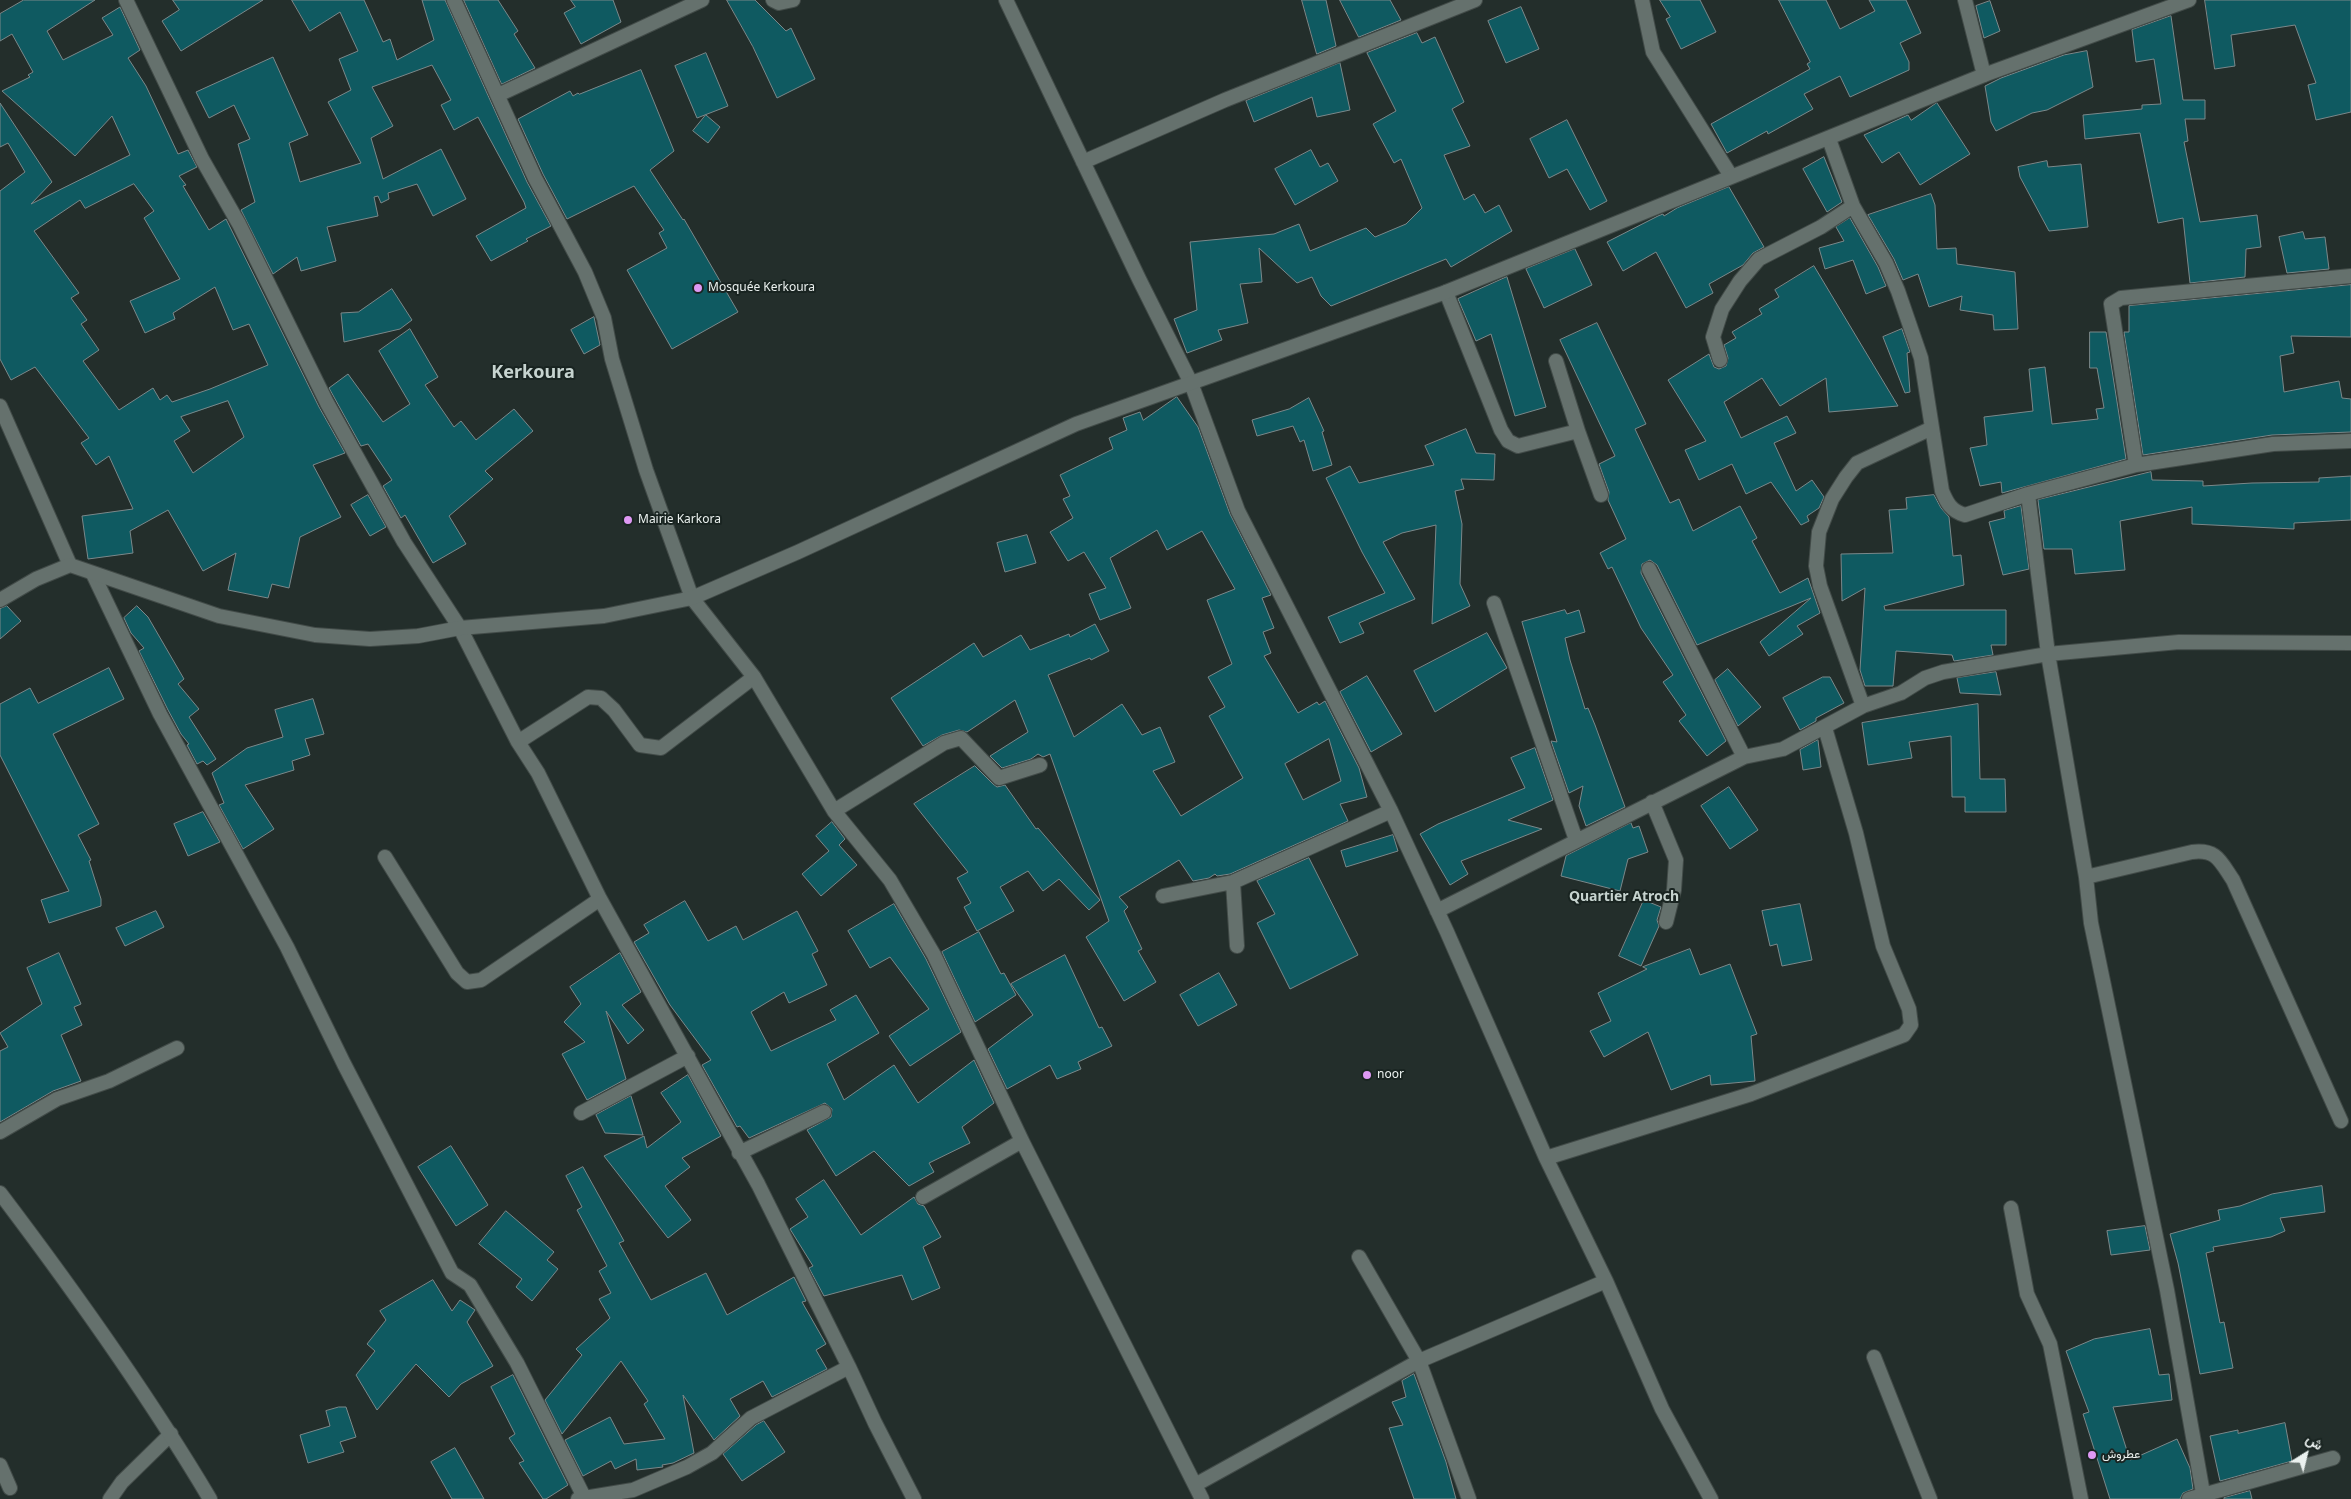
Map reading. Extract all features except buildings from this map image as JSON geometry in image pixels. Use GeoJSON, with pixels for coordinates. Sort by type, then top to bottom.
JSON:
{"type":"FeatureCollection","features":[{"type":"Feature","properties":{"kind":"street"},"geometry":{"type":"LineString","coordinates":[[126,0],[202,159],[240,224],[327,403],[404,542],[460,628],[518,742],[538,773],[600,899],[762,1193],[849,1367],[874,1424],[914,1499]]}},
{"type":"Feature","properties":{"kind":"street"},"geometry":{"type":"LineString","coordinates":[[454,0],[535,178],[585,272],[604,318],[612,359],[643,461],[692,598],[754,677],[834,811],[890,880],[934,954],[1022,1142],[1202,1499]]}},
{"type":"Feature","properties":{"kind":"street"},"geometry":{"type":"LineString","coordinates":[[498,95],[702,0]]}},
{"type":"Feature","properties":{"kind":"street"},"geometry":{"type":"LineString","coordinates":[[773,0],[778,3],[793,0]]}},
{"type":"Feature","properties":{"kind":"street"},"geometry":{"type":"LineString","coordinates":[[1006,0],[1191,383],[1238,511],[1391,811],[1546,1158],[1606,1281],[1662,1409],[1711,1499]]}},
{"type":"Feature","properties":{"kind":"street"},"geometry":{"type":"LineString","coordinates":[[1083,162],[1225,100],[1475,0]]}},
{"type":"Feature","properties":{"kind":"street"},"geometry":{"type":"LineString","coordinates":[[1642,0],[1653,52],[1731,176]]}},
{"type":"Feature","properties":{"kind":"street"},"geometry":{"type":"LineString","coordinates":[[1965,0],[1984,75]]}},
{"type":"Feature","properties":{"kind":"street"},"geometry":{"type":"LineString","coordinates":[[0,600],[36,579],[70,565],[219,616],[315,635],[370,639],[418,636],[460,628],[604,616],[692,598],[798,552],[1076,424],[1446,292],[1984,75],[2189,0]]}},
{"type":"Feature","properties":{"kind":"street"},"geometry":{"type":"LineString","coordinates":[[1829,139],[1853,206],[1886,263],[1898,291],[1921,358],[1942,490],[1955,512],[1965,515],[2028,494],[2136,465],[2273,444],[2351,441]]}},
{"type":"Feature","properties":{"kind":"street"},"geometry":{"type":"LineString","coordinates":[[1720,360],[1713,337],[1722,309],[1740,281],[1759,259],[1821,227],[1853,206]]}},
{"type":"Feature","properties":{"kind":"street"},"geometry":{"type":"LineString","coordinates":[[2136,465],[2111,304],[2121,298],[2351,276]]}},
{"type":"Feature","properties":{"kind":"street"},"geometry":{"type":"LineString","coordinates":[[1446,292],[1501,430],[1508,441],[1518,446],[1578,431]]}},
{"type":"Feature","properties":{"kind":"street"},"geometry":{"type":"LineString","coordinates":[[1556,361],[1601,495]]}},
{"type":"Feature","properties":{"kind":"street"},"geometry":{"type":"LineString","coordinates":[[0,406],[70,565]]}},
{"type":"Feature","properties":{"kind":"street"},"geometry":{"type":"LineString","coordinates":[[1863,706],[1820,586],[1816,566],[1819,532],[1832,499],[1858,463],[1932,428]]}},
{"type":"Feature","properties":{"kind":"street"},"geometry":{"type":"LineString","coordinates":[[2028,494],[2048,654],[2092,923],[2166,1290],[2198,1497],[2333,1458]]}},
{"type":"Feature","properties":{"kind":"street"},"geometry":{"type":"LineString","coordinates":[[1649,569],[1744,757]]}},
{"type":"Feature","properties":{"kind":"street"},"geometry":{"type":"LineString","coordinates":[[93,574],[160,714],[287,947],[344,1064],[452,1273],[470,1285],[517,1363],[583,1498],[633,1490],[687,1467],[712,1453],[751,1418],[849,1367]]}},
{"type":"Feature","properties":{"kind":"street"},"geometry":{"type":"LineString","coordinates":[[1494,603],[1576,840]]}},
{"type":"Feature","properties":{"kind":"street"},"geometry":{"type":"LineString","coordinates":[[1437,911],[1744,757],[1782,749],[1825,728],[1863,706],[1901,693],[1925,678],[1943,672],[2048,654],[2179,642],[2351,643]]}},
{"type":"Feature","properties":{"kind":"street"},"geometry":{"type":"LineString","coordinates":[[518,742],[588,697],[601,698],[614,710],[640,745],[661,748],[754,677]]}},
{"type":"Feature","properties":{"kind":"street"},"geometry":{"type":"LineString","coordinates":[[1546,1158],[1751,1094],[1904,1035],[1909,1031],[1911,1025],[1909,1009],[1884,946],[1856,833],[1825,728]]}},
{"type":"Feature","properties":{"kind":"street"},"geometry":{"type":"LineString","coordinates":[[834,811],[944,743],[961,738],[999,778],[1040,765]]}},
{"type":"Feature","properties":{"kind":"street"},"geometry":{"type":"LineString","coordinates":[[1652,802],[1676,860],[1674,890],[1666,922]]}},
{"type":"Feature","properties":{"kind":"street"},"geometry":{"type":"LineString","coordinates":[[1163,896],[1233,882],[1391,811]]}},
{"type":"Feature","properties":{"kind":"street"},"geometry":{"type":"LineString","coordinates":[[2086,878],[2192,852],[2207,850],[2217,856],[2233,880],[2341,1121]]}},
{"type":"Feature","properties":{"kind":"street"},"geometry":{"type":"LineString","coordinates":[[385,857],[457,973],[468,982],[480,980],[600,899]]}},
{"type":"Feature","properties":{"kind":"street"},"geometry":{"type":"LineString","coordinates":[[1233,882],[1237,946]]}},
{"type":"Feature","properties":{"kind":"street"},"geometry":{"type":"LineString","coordinates":[[0,1132],[56,1099],[109,1081],[177,1048]]}},
{"type":"Feature","properties":{"kind":"street"},"geometry":{"type":"LineString","coordinates":[[581,1113],[688,1056]]}},
{"type":"Feature","properties":{"kind":"street"},"geometry":{"type":"LineString","coordinates":[[740,1153],[824,1112]]}},
{"type":"Feature","properties":{"kind":"street"},"geometry":{"type":"LineString","coordinates":[[923,1197],[1022,1142]]}},
{"type":"Feature","properties":{"kind":"street"},"geometry":{"type":"LineString","coordinates":[[0,1193],[61,1274],[172,1434],[210,1499]]}},
{"type":"Feature","properties":{"kind":"street"},"geometry":{"type":"LineString","coordinates":[[2011,1208],[2027,1294],[2050,1344],[2081,1499]]}},
{"type":"Feature","properties":{"kind":"street"},"geometry":{"type":"LineString","coordinates":[[1359,1257],[1419,1361],[1469,1499]]}},
{"type":"Feature","properties":{"kind":"street"},"geometry":{"type":"LineString","coordinates":[[1195,1485],[1419,1361],[1606,1281]]}},
{"type":"Feature","properties":{"kind":"street"},"geometry":{"type":"LineString","coordinates":[[1874,1357],[1930,1499]]}},
{"type":"Feature","properties":{"kind":"street"},"geometry":{"type":"LineString","coordinates":[[110,1499],[122,1482],[172,1434]]}},
{"type":"Feature","properties":{"kind":"street"},"geometry":{"type":"LineString","coordinates":[[0,1465],[10,1488]]}},
{"type":"Feature","properties":{"kind":"place","name":"Mosquée Kerkoura"},"geometry":{"type":"Point","coordinates":[698,288]}},
{"type":"Feature","properties":{"kind":"place","name":"Mairie Karkora"},"geometry":{"type":"Point","coordinates":[628,520]}},
{"type":"Feature","properties":{"kind":"place","name":"noor"},"geometry":{"type":"Point","coordinates":[1367,1075]}},
{"type":"Feature","properties":{"kind":"place","name":"عطروش"},"geometry":{"type":"Point","coordinates":[2092,1455]}},
{"type":"Feature","properties":{"kind":"district","name":"Kerkoura"},"geometry":{"type":"Point","coordinates":[533,373]}},
{"type":"Feature","properties":{"kind":"district","name":"Quartier Atroch"},"geometry":{"type":"Point","coordinates":[1624,897]}}]}
